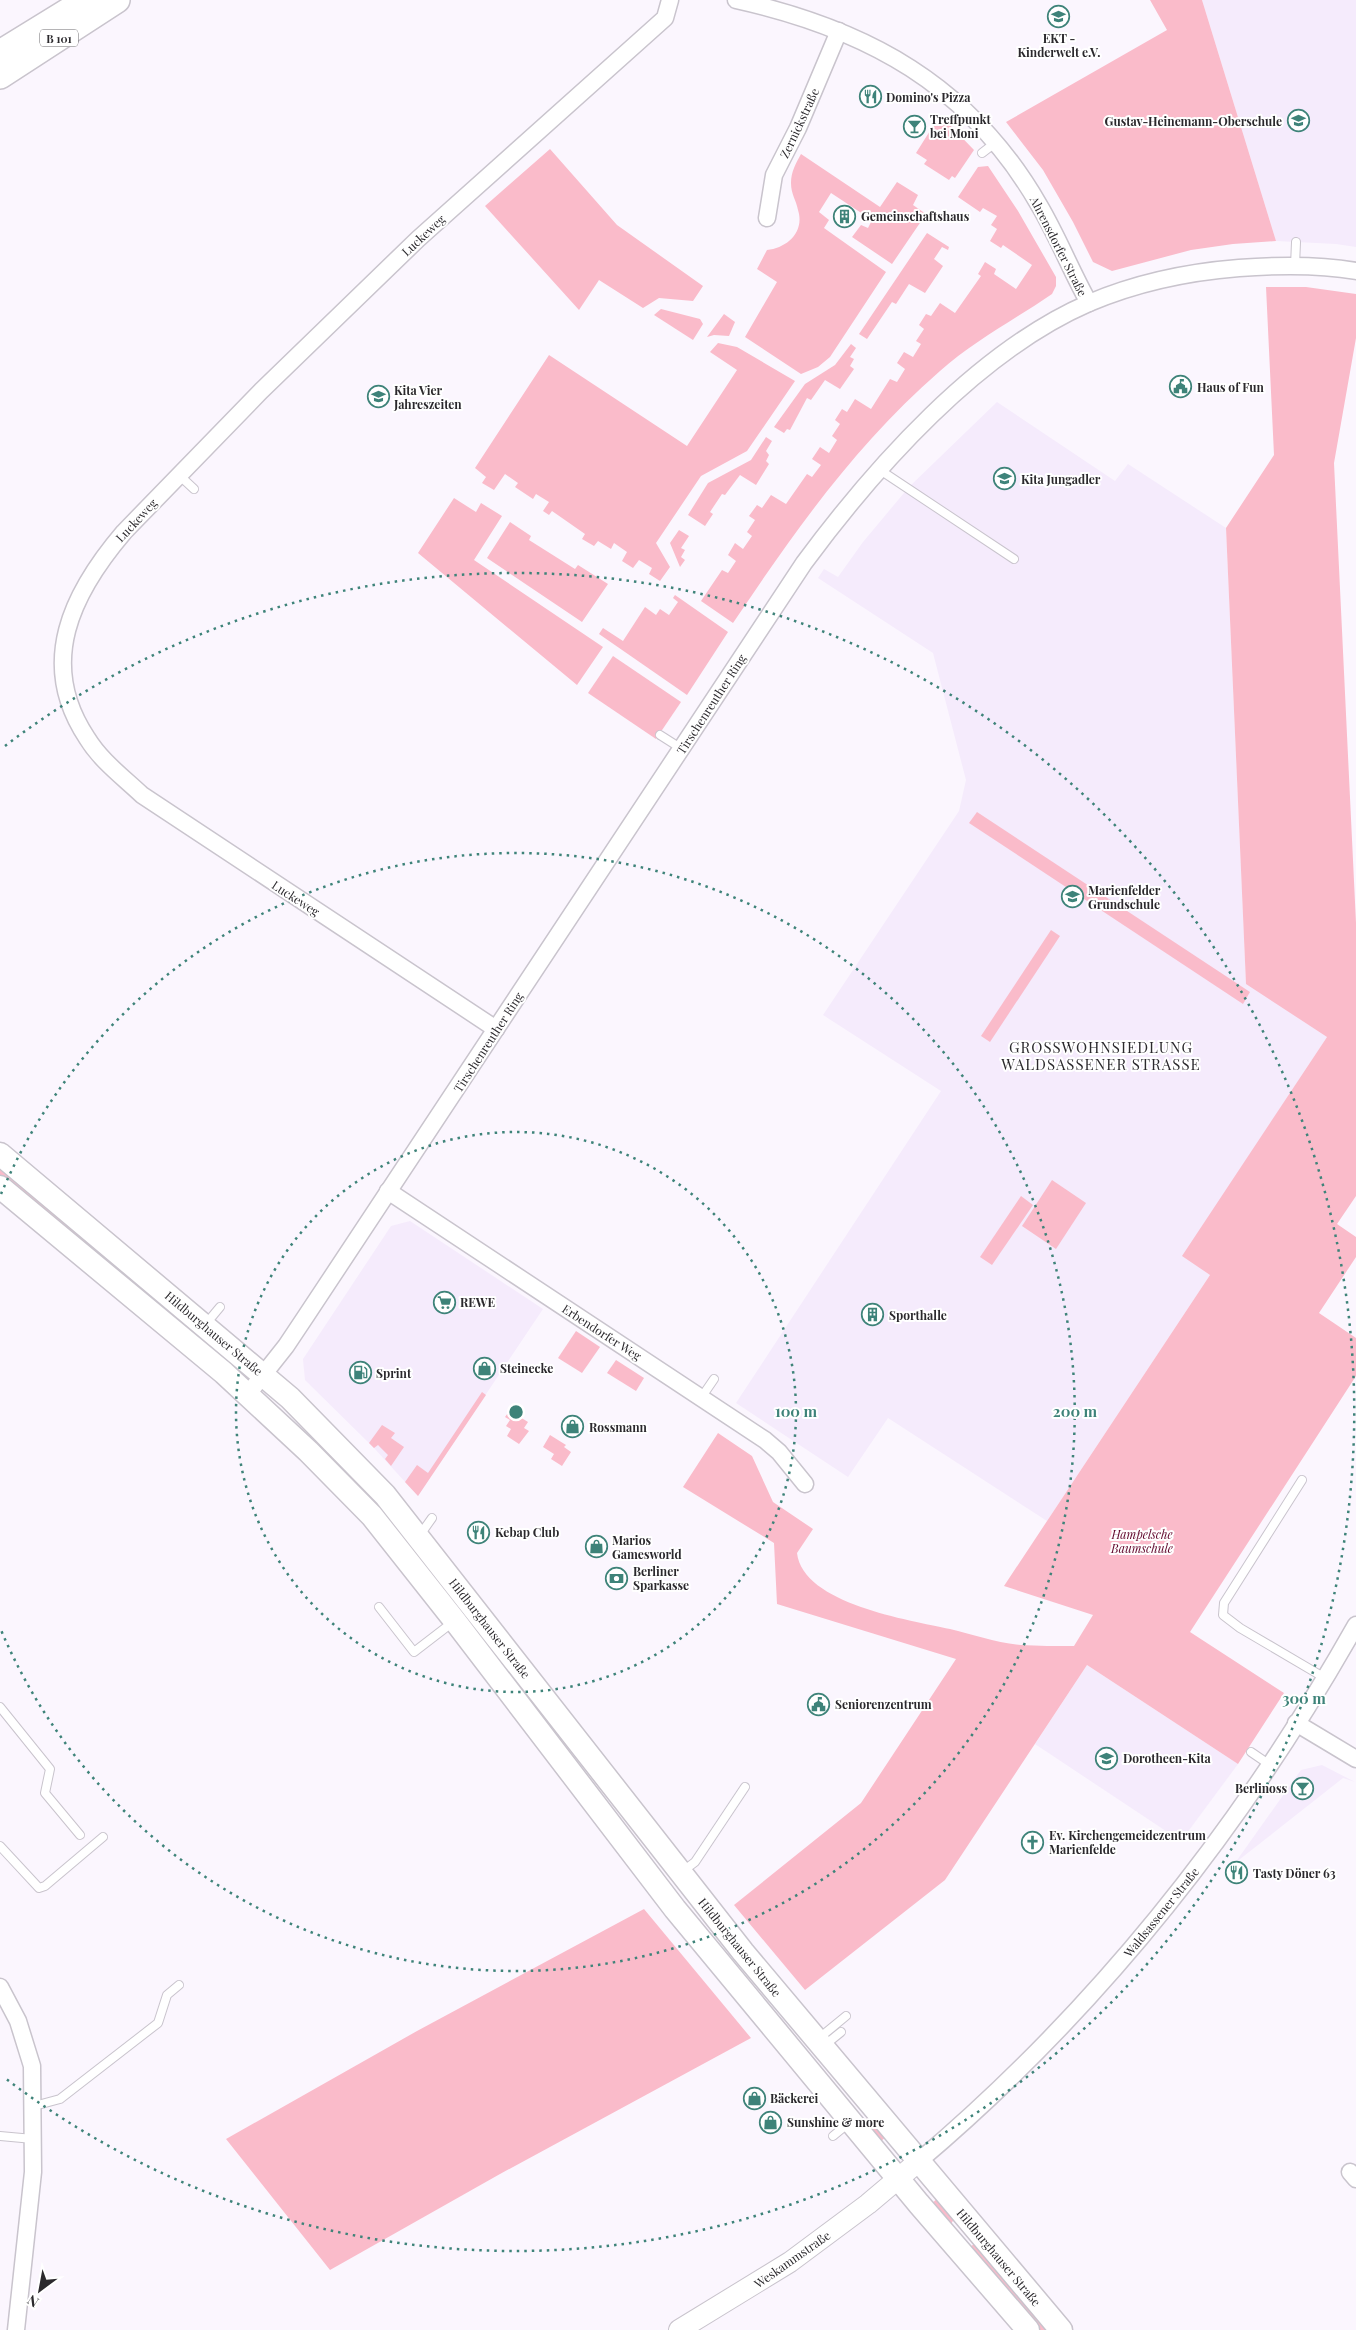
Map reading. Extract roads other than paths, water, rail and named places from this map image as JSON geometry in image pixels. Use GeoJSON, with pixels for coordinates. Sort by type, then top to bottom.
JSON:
{"type":"FeatureCollection","features":[{"type":"Feature","properties":{"kind":"main road","name":"B 101"},"geometry":{"type":"LineString","coordinates":[[0,54],[86,0]]}},
{"type":"Feature","properties":{"kind":"main road","name":"B 101"},"geometry":{"type":"LineString","coordinates":[[0,76],[118,0]]}},
{"type":"Feature","properties":{"kind":"main road","name":"Hildburghauser Straße"},"geometry":{"type":"LineString","coordinates":[[0,1154],[197,1334],[248,1394],[317,1442],[386,1495],[680,1874],[820,2043],[856,2110],[899,2179],[960,2231],[1061,2330]]}},
{"type":"Feature","properties":{"kind":"main road","name":"Hildburghauser Straße"},"geometry":{"type":"LineString","coordinates":[[0,1187],[197,1334],[264,1375],[675,1909],[856,2110],[919,2161],[960,2231],[1028,2330]]}},
{"type":"Feature","properties":{"kind":"street","name":"Luckeweg"},"geometry":{"type":"LineString","coordinates":[[496,1029],[142,795],[107,763],[87,739],[73,714],[64,682],[62,650],[68,620],[81,591],[105,554],[179,475],[267,386],[418,238],[666,18],[670,0]]}},
{"type":"Feature","properties":{"kind":"street","name":"Ahrensdorfer Straße"},"geometry":{"type":"LineString","coordinates":[[736,0],[776,9],[839,31],[894,56],[930,79],[960,106],[988,148],[1039,204],[1088,303]]}},
{"type":"Feature","properties":{"kind":"street","name":"Zernickstraße"},"geometry":{"type":"LineString","coordinates":[[767,218],[774,175],[798,128],[839,31]]}},
{"type":"Feature","properties":{"kind":"street","name":"Tirschenreuther Ring"},"geometry":{"type":"LineString","coordinates":[[248,1394],[264,1375],[388,1191],[804,563],[880,470],[966,383],[1005,351],[1088,303],[1142,285],[1198,271],[1295,266],[1356,271]]}},
{"type":"Feature","properties":{"kind":"street","name":"Erbendorfer Weg"},"geometry":{"type":"LineString","coordinates":[[388,1191],[765,1440],[779,1452],[805,1484]]}},
{"type":"Feature","properties":{"kind":"street","name":"Waldsassener Straße"},"geometry":{"type":"LineString","coordinates":[[919,2161],[950,2135],[1056,2033],[1117,1966],[1198,1867],[1270,1765],[1356,1625]]}},
{"type":"Feature","properties":{"kind":"street"},"geometry":{"type":"LineString","coordinates":[[1296,1724],[1356,1759]]}},
{"type":"Feature","properties":{"kind":"street"},"geometry":{"type":"LineString","coordinates":[[0,1987],[18,2021],[32,2059],[35,2140],[28,2228],[16,2330]]}},
{"type":"Feature","properties":{"kind":"street"},"geometry":{"type":"LineString","coordinates":[[899,2179],[919,2161]]}},
{"type":"Feature","properties":{"kind":"street","name":"Weskammstraße"},"geometry":{"type":"LineString","coordinates":[[679,2330],[790,2262],[899,2179]]}},
{"type":"Feature","properties":{"kind":"lane"},"geometry":{"type":"LineString","coordinates":[[1295,266],[1296,242]]}},
{"type":"Feature","properties":{"kind":"lane"},"geometry":{"type":"LineString","coordinates":[[880,470],[1014,559]]}},
{"type":"Feature","properties":{"kind":"lane"},"geometry":{"type":"LineString","coordinates":[[179,475],[194,489]]}},
{"type":"Feature","properties":{"kind":"lane"},"geometry":{"type":"LineString","coordinates":[[660,735],[682,749]]}},
{"type":"Feature","properties":{"kind":"lane"},"geometry":{"type":"LineString","coordinates":[[197,1334],[220,1307]]}},
{"type":"Feature","properties":{"kind":"lane"},"geometry":{"type":"LineString","coordinates":[[702,1398],[714,1378]]}},
{"type":"Feature","properties":{"kind":"lane"},"geometry":{"type":"LineString","coordinates":[[1302,1480],[1224,1603],[1224,1615],[1240,1628],[1325,1678]]}},
{"type":"Feature","properties":{"kind":"lane"},"geometry":{"type":"LineString","coordinates":[[418,1536],[432,1518]]}},
{"type":"Feature","properties":{"kind":"lane"},"geometry":{"type":"LineString","coordinates":[[379,1607],[414,1652],[455,1621]]}},
{"type":"Feature","properties":{"kind":"lane"},"geometry":{"type":"LineString","coordinates":[[0,1707],[50,1769],[45,1793],[80,1835]]}},
{"type":"Feature","properties":{"kind":"lane"},"geometry":{"type":"LineString","coordinates":[[1250,1752],[1270,1765]]}},
{"type":"Feature","properties":{"kind":"lane"},"geometry":{"type":"LineString","coordinates":[[680,1874],[695,1862],[745,1787]]}},
{"type":"Feature","properties":{"kind":"lane"},"geometry":{"type":"LineString","coordinates":[[0,1846],[39,1888],[45,1886],[103,1837]]}},
{"type":"Feature","properties":{"kind":"lane"},"geometry":{"type":"LineString","coordinates":[[34,2106],[60,2098],[158,2024],[167,1995],[179,1985]]}},
{"type":"Feature","properties":{"kind":"lane"},"geometry":{"type":"LineString","coordinates":[[820,2043],[846,2016]]}},
{"type":"Feature","properties":{"kind":"lane"},"geometry":{"type":"LineString","coordinates":[[820,2043],[841,2032]]}},
{"type":"Feature","properties":{"kind":"lane"},"geometry":{"type":"LineString","coordinates":[[832,2136],[856,2110]]}},
{"type":"Feature","properties":{"kind":"lane"},"geometry":{"type":"LineString","coordinates":[[0,2136],[35,2140]]}},
{"type":"Feature","properties":{"kind":"place","name":"EKT - Kinderwelt e.V."},"geometry":{"type":"Point","coordinates":[1059,17]}},
{"type":"Feature","properties":{"kind":"place","name":"Domino's Pizza"},"geometry":{"type":"Point","coordinates":[870,97]}},
{"type":"Feature","properties":{"kind":"place","name":"Gustav-Heinemann-Oberschule"},"geometry":{"type":"Point","coordinates":[1298,121]}},
{"type":"Feature","properties":{"kind":"place","name":"Treffpunkt bei Moni"},"geometry":{"type":"Point","coordinates":[914,126]}},
{"type":"Feature","properties":{"kind":"place","name":"Gemeinschaftshaus"},"geometry":{"type":"Point","coordinates":[845,216]}},
{"type":"Feature","properties":{"kind":"place","name":"Haus of Fun"},"geometry":{"type":"Point","coordinates":[1181,387]}},
{"type":"Feature","properties":{"kind":"place","name":"Kita Vier Jahreszeiten"},"geometry":{"type":"Point","coordinates":[378,397]}},
{"type":"Feature","properties":{"kind":"place","name":"Kita Jungadler"},"geometry":{"type":"Point","coordinates":[1005,479]}},
{"type":"Feature","properties":{"kind":"place","name":"Marienfelder Grundschule"},"geometry":{"type":"Point","coordinates":[1072,897]}},
{"type":"Feature","properties":{"kind":"place","name":"REWE"},"geometry":{"type":"Point","coordinates":[444,1302]}},
{"type":"Feature","properties":{"kind":"place","name":"Sporthalle"},"geometry":{"type":"Point","coordinates":[873,1315]}},
{"type":"Feature","properties":{"kind":"place","name":"Steinecke"},"geometry":{"type":"Point","coordinates":[484,1368]}},
{"type":"Feature","properties":{"kind":"place","name":"Sprint"},"geometry":{"type":"Point","coordinates":[360,1373]}},
{"type":"Feature","properties":{"kind":"place","name":"Rossmann"},"geometry":{"type":"Point","coordinates":[573,1427]}},
{"type":"Feature","properties":{"kind":"place","name":"Kebap Club"},"geometry":{"type":"Point","coordinates":[479,1532]}},
{"type":"Feature","properties":{"kind":"place","name":"Marios Gamesworld"},"geometry":{"type":"Point","coordinates":[596,1547]}},
{"type":"Feature","properties":{"kind":"place","name":"Berliner Sparkasse"},"geometry":{"type":"Point","coordinates":[617,1578]}},
{"type":"Feature","properties":{"kind":"place","name":"Seniorenzentrum"},"geometry":{"type":"Point","coordinates":[819,1704]}},
{"type":"Feature","properties":{"kind":"place","name":"Dorotheen-Kita"},"geometry":{"type":"Point","coordinates":[1107,1758]}},
{"type":"Feature","properties":{"kind":"place","name":"Berlinoss"},"geometry":{"type":"Point","coordinates":[1303,1788]}},
{"type":"Feature","properties":{"kind":"place","name":"Ev. Kirchengemeidezentrum Marienfelde"},"geometry":{"type":"Point","coordinates":[1033,1842]}},
{"type":"Feature","properties":{"kind":"place","name":"Tasty Döner 63"},"geometry":{"type":"Point","coordinates":[1237,1873]}},
{"type":"Feature","properties":{"kind":"place","name":"Bäckerei"},"geometry":{"type":"Point","coordinates":[754,2098]}},
{"type":"Feature","properties":{"kind":"place","name":"Sunshine & more"},"geometry":{"type":"Point","coordinates":[771,2122]}},
{"type":"Feature","properties":{"kind":"district","name":"GROSSWOHNSIEDLUNG WALDSASSENER STRASSE"},"geometry":{"type":"Point","coordinates":[1101,1056]}},
{"type":"Feature","properties":{"kind":"park label","name":"Hampelsche Baumschule"},"geometry":{"type":"Point","coordinates":[1142,1541]}}]}
